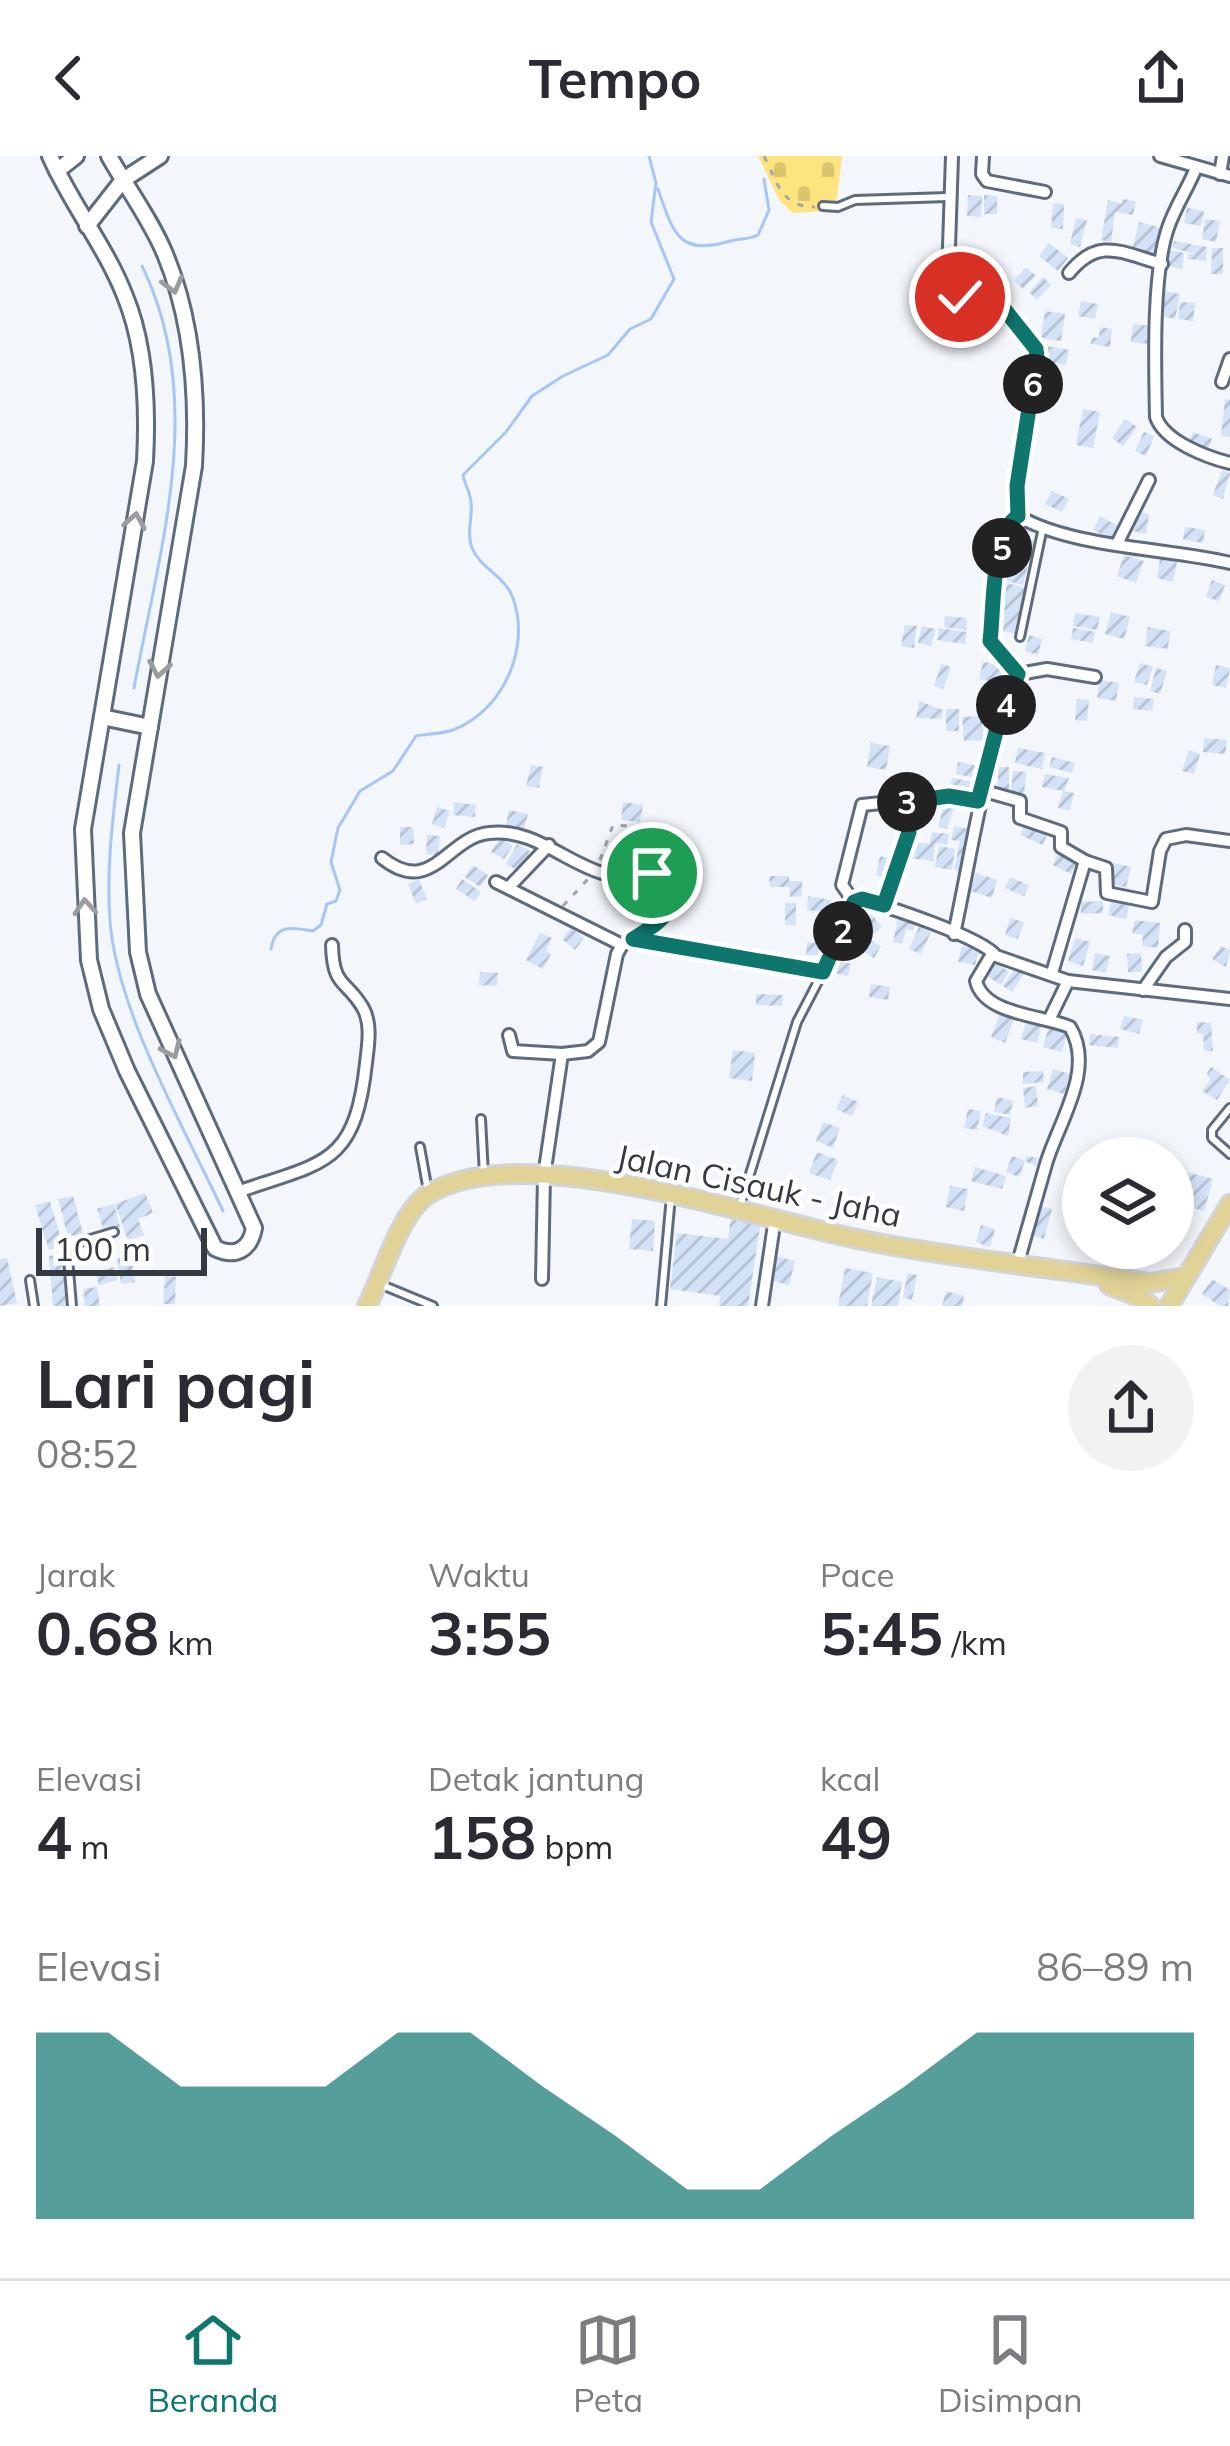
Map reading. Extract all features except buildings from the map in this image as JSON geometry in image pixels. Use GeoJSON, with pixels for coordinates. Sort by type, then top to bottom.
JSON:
{"type":"FeatureCollection","features":[{"type":"Feature","properties":{"kind":"main road","name":"Jalan Cisauk - Jaha"},"geometry":{"type":"LineString","coordinates":[[429,1194],[464,1180],[544,1176],[671,1191],[863,1240],[922,1249],[944,1261],[1017,1267]]}},
{"type":"Feature","properties":{"kind":"main road"},"geometry":{"type":"LineString","coordinates":[[367,1306],[409,1216],[429,1194]]}},
{"type":"Feature","properties":{"kind":"main road"},"geometry":{"type":"LineString","coordinates":[[1172,1306],[1184,1276],[1230,1204]]}},
{"type":"Feature","properties":{"kind":"main road"},"geometry":{"type":"LineString","coordinates":[[1172,1306],[1230,1221]]}},
{"type":"Feature","properties":{"kind":"main road"},"geometry":{"type":"LineString","coordinates":[[1017,1267],[1150,1283],[1184,1276]]}},
{"type":"Feature","properties":{"kind":"main road"},"geometry":{"type":"LineString","coordinates":[[1017,1267],[1127,1290],[1151,1306]]}},
{"type":"Feature","properties":{"kind":"street"},"geometry":{"type":"LineString","coordinates":[[76,156],[54,163],[126,296],[144,375],[148,420],[83,829],[89,960],[101,1010],[215,1248],[227,1254],[243,1250],[252,1241],[254,1228],[148,994],[137,952],[132,833],[194,466],[193,368],[165,254],[109,156]]}},
{"type":"Feature","properties":{"kind":"street"},"geometry":{"type":"LineString","coordinates":[[87,226],[123,180],[160,156]]}},
{"type":"Feature","properties":{"kind":"street"},"geometry":{"type":"LineString","coordinates":[[952,156],[948,197],[951,289],[960,297],[999,305],[1036,349],[1017,486],[1018,516]]}},
{"type":"Feature","properties":{"kind":"street"},"geometry":{"type":"LineString","coordinates":[[982,156],[987,181],[1045,192]]}},
{"type":"Feature","properties":{"kind":"street"},"geometry":{"type":"LineString","coordinates":[[1160,156],[1225,175],[1223,156]]}},
{"type":"Feature","properties":{"kind":"street"},"geometry":{"type":"LineString","coordinates":[[1196,168],[1168,228],[1162,264],[1156,330],[1157,422],[1186,445],[1230,463]]}},
{"type":"Feature","properties":{"kind":"street"},"geometry":{"type":"LineString","coordinates":[[1069,273],[1081,258],[1100,250],[1162,264]]}},
{"type":"Feature","properties":{"kind":"street"},"geometry":{"type":"LineString","coordinates":[[1222,382],[1230,359]]}},
{"type":"Feature","properties":{"kind":"street"},"geometry":{"type":"LineString","coordinates":[[1117,544],[1149,480]]}},
{"type":"Feature","properties":{"kind":"street"},"geometry":{"type":"LineString","coordinates":[[1018,516],[1043,527],[1117,544],[1230,563]]}},
{"type":"Feature","properties":{"kind":"street"},"geometry":{"type":"LineString","coordinates":[[1018,516],[1008,524],[994,578],[990,641],[1018,674]]}},
{"type":"Feature","properties":{"kind":"street"},"geometry":{"type":"LineString","coordinates":[[1018,674],[1047,669],[1095,677]]}},
{"type":"Feature","properties":{"kind":"street"},"geometry":{"type":"LineString","coordinates":[[954,934],[977,831],[979,796],[998,724],[1018,674]]}},
{"type":"Feature","properties":{"kind":"street"},"geometry":{"type":"LineString","coordinates":[[102,718],[150,727]]}},
{"type":"Feature","properties":{"kind":"street"},"geometry":{"type":"LineString","coordinates":[[854,902],[842,885],[860,807],[949,796],[1020,801],[1020,818],[1061,832],[1059,846],[1106,868],[1107,893],[1152,902],[1166,838],[1186,835],[1230,841]]}},
{"type":"Feature","properties":{"kind":"street"},"geometry":{"type":"LineString","coordinates":[[884,905],[909,832],[905,802]]}},
{"type":"Feature","properties":{"kind":"street"},"geometry":{"type":"LineString","coordinates":[[382,858],[395,868],[422,870],[479,834],[506,832],[549,845],[603,874],[661,872],[675,879],[668,915],[627,942],[599,1042],[588,1051],[562,1054],[513,1051],[509,1035]]}},
{"type":"Feature","properties":{"kind":"street"},"geometry":{"type":"LineString","coordinates":[[549,845],[503,885],[627,942],[823,972],[854,902],[862,899],[1068,981],[1230,998]]}},
{"type":"Feature","properties":{"kind":"street"},"geometry":{"type":"LineString","coordinates":[[1052,974],[1084,861]]}},
{"type":"Feature","properties":{"kind":"street"},"geometry":{"type":"LineString","coordinates":[[1142,990],[1166,956],[1185,943],[1185,929]]}},
{"type":"Feature","properties":{"kind":"street"},"geometry":{"type":"LineString","coordinates":[[237,1192],[324,1162],[342,1149],[353,1129],[370,1034],[364,1009],[333,969],[332,945]]}},
{"type":"Feature","properties":{"kind":"street"},"geometry":{"type":"LineString","coordinates":[[992,954],[976,981],[983,997],[1070,1027],[1077,1038],[1074,1093],[1047,1159],[1017,1267]]}},
{"type":"Feature","properties":{"kind":"street"},"geometry":{"type":"LineString","coordinates":[[1049,1018],[1068,981]]}},
{"type":"Feature","properties":{"kind":"street"},"geometry":{"type":"LineString","coordinates":[[542,1279],[544,1176],[562,1054]]}},
{"type":"Feature","properties":{"kind":"street"},"geometry":{"type":"LineString","coordinates":[[763,1306],[775,1218]]}},
{"type":"Feature","properties":{"kind":"lane"},"geometry":{"type":"LineString","coordinates":[[823,206],[838,207],[855,200],[948,197]]}},
{"type":"Feature","properties":{"kind":"lane"},"geometry":{"type":"LineString","coordinates":[[1020,637],[1043,527]]}},
{"type":"Feature","properties":{"kind":"lane"},"geometry":{"type":"LineString","coordinates":[[739,1209],[797,1022],[823,972]]}},
{"type":"Feature","properties":{"kind":"lane"},"geometry":{"type":"LineString","coordinates":[[1230,1108],[1212,1130],[1213,1138],[1230,1154]]}},
{"type":"Feature","properties":{"kind":"lane"},"geometry":{"type":"LineString","coordinates":[[482,1119],[484,1178]]}},
{"type":"Feature","properties":{"kind":"lane"},"geometry":{"type":"LineString","coordinates":[[420,1148],[429,1194]]}},
{"type":"Feature","properties":{"kind":"lane"},"geometry":{"type":"LineString","coordinates":[[661,1306],[671,1191]]}},
{"type":"Feature","properties":{"kind":"lane"},"geometry":{"type":"LineString","coordinates":[[72,1306],[68,1246],[114,1232]]}},
{"type":"Feature","properties":{"kind":"lane"},"geometry":{"type":"LineString","coordinates":[[30,1280],[34,1306]]}},
{"type":"Feature","properties":{"kind":"lane"},"geometry":{"type":"LineString","coordinates":[[378,1283],[433,1306]]}},
{"type":"Feature","properties":{"kind":"path"},"geometry":{"type":"LineString","coordinates":[[764,156],[788,201],[796,207],[823,206]]}},
{"type":"Feature","properties":{"kind":"green space"},"geometry":{"type":"Polygon","coordinates":[[[758,156],[842,156],[837,198],[829,211],[793,213],[780,201],[758,156]]]}},
{"type":"Feature","properties":{"kind":"waterway"},"geometry":{"type":"LineString","coordinates":[[271,949],[281,931],[313,931],[321,925],[327,904],[336,901],[340,890],[331,862],[338,828],[360,791],[393,771],[416,736],[449,731],[471,721],[499,693],[508,676],[515,657],[518,617],[509,590],[472,548],[471,502],[463,475],[506,432],[532,396],[608,355],[630,329],[651,319],[674,279],[651,222],[656,183],[649,156]]}},
{"type":"Feature","properties":{"kind":"waterway"},"geometry":{"type":"LineString","coordinates":[[658,189],[680,237],[699,246],[713,245],[758,235],[769,210],[764,179]]}},
{"type":"Feature","properties":{"kind":"waterway"},"geometry":{"type":"LineString","coordinates":[[134,688],[165,530],[175,422],[162,317],[142,266]]}},
{"type":"Feature","properties":{"kind":"waterway"},"geometry":{"type":"LineString","coordinates":[[119,765],[109,882],[115,956],[154,1069],[223,1211]]}},
{"type":"Feature","properties":{"kind":"route"},"geometry":{"type":"LineString","coordinates":[[652,873],[675,879],[672,907],[663,920],[633,939],[823,972],[854,902],[862,899],[884,905],[909,832],[905,802],[949,796],[978,801],[998,724],[1018,674],[990,641],[994,578],[1009,521],[1018,516],[1017,486],[1037,357],[1036,349],[999,305],[960,297]]}}]}
